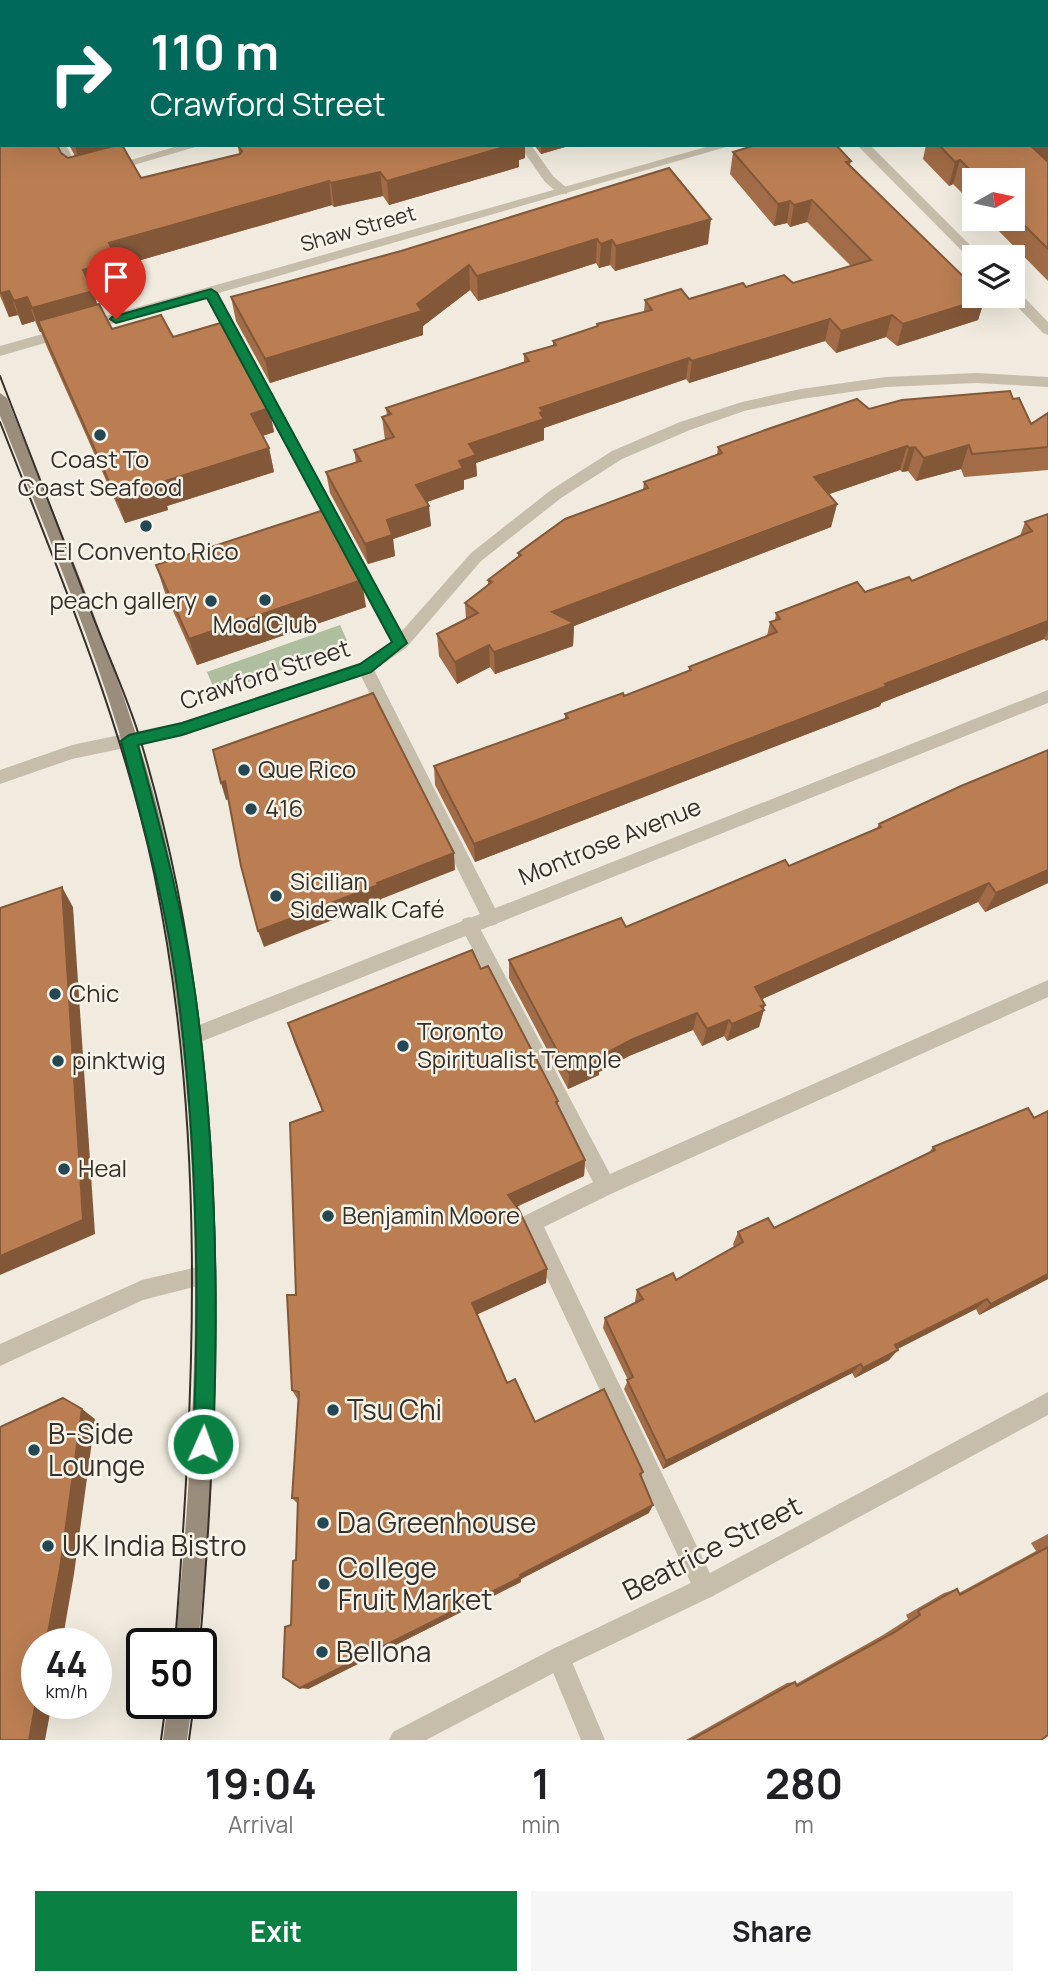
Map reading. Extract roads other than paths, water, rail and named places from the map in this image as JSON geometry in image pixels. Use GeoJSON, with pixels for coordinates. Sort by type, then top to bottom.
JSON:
{"type":"FeatureCollection","features":[{"type":"Feature","properties":{"kind":"main road"},"geometry":{"type":"LineString","coordinates":[[0,397],[69,571],[129,741],[164,873],[186,992],[202,1160],[206,1275],[203,1444],[188,1628]]}},
{"type":"Feature","properties":{"kind":"main road"},"geometry":{"type":"LineString","coordinates":[[175,1740],[178,1719]]}},
{"type":"Feature","properties":{"kind":"street"},"geometry":{"type":"LineString","coordinates":[[61,147],[76,177],[89,173]]}},
{"type":"Feature","properties":{"kind":"street"},"geometry":{"type":"LineString","coordinates":[[103,170],[189,147]]}},
{"type":"Feature","properties":{"kind":"street"},"geometry":{"type":"LineString","coordinates":[[526,147],[550,179],[563,191]]}},
{"type":"Feature","properties":{"kind":"street","name":"Shaw Street"},"geometry":{"type":"LineString","coordinates":[[0,351],[720,147]]}},
{"type":"Feature","properties":{"kind":"street"},"geometry":{"type":"LineString","coordinates":[[865,147],[964,245]]}},
{"type":"Feature","properties":{"kind":"street"},"geometry":{"type":"LineString","coordinates":[[211,293],[400,643]]}},
{"type":"Feature","properties":{"kind":"street"},"geometry":{"type":"LineString","coordinates":[[1025,306],[1048,330]]}},
{"type":"Feature","properties":{"kind":"street","name":"Crawford Street"},"geometry":{"type":"LineString","coordinates":[[0,777],[72,752],[182,729],[365,668],[400,643],[476,557],[556,494],[617,455],[685,426],[742,407],[801,394],[886,382],[977,378],[1048,382]]}},
{"type":"Feature","properties":{"kind":"street"},"geometry":{"type":"LineString","coordinates":[[365,668],[491,918]]}},
{"type":"Feature","properties":{"kind":"street","name":"Montrose Avenue"},"geometry":{"type":"LineString","coordinates":[[191,1037],[1048,696]]}},
{"type":"Feature","properties":{"kind":"street"},"geometry":{"type":"LineString","coordinates":[[469,925],[606,1186]]}},
{"type":"Feature","properties":{"kind":"street"},"geometry":{"type":"LineString","coordinates":[[705,1588],[531,1223],[606,1186],[1048,988]]}},
{"type":"Feature","properties":{"kind":"street"},"geometry":{"type":"LineString","coordinates":[[0,1355],[142,1290],[206,1275]]}},
{"type":"Feature","properties":{"kind":"street","name":"Beatrice Street"},"geometry":{"type":"LineString","coordinates":[[401,1740],[559,1658],[705,1588],[1048,1403]]}},
{"type":"Feature","properties":{"kind":"street"},"geometry":{"type":"LineString","coordinates":[[559,1658],[593,1740]]}},
{"type":"Feature","properties":{"kind":"tram line"},"geometry":{"type":"LineString","coordinates":[[0,376],[136,726],[170,853],[191,964],[205,1076],[213,1189],[216,1302],[214,1416],[201,1628]]}},
{"type":"Feature","properties":{"kind":"tram line"},"geometry":{"type":"LineString","coordinates":[[0,422],[66,589],[124,758],[154,873],[171,968],[189,1160],[192,1257],[188,1450],[176,1628]]}},
{"type":"Feature","properties":{"kind":"tram line"},"geometry":{"type":"LineString","coordinates":[[161,1740],[164,1719]]}},
{"type":"Feature","properties":{"kind":"tram line"},"geometry":{"type":"LineString","coordinates":[[189,1740],[192,1719]]}},
{"type":"Feature","properties":{"kind":"place","name":"Coast To Coast Seafood"},"geometry":{"type":"Point","coordinates":[100,435]}},
{"type":"Feature","properties":{"kind":"place","name":"El Convento Rico"},"geometry":{"type":"Point","coordinates":[146,526]}},
{"type":"Feature","properties":{"kind":"place","name":"Mod Club"},"geometry":{"type":"Point","coordinates":[265,600]}},
{"type":"Feature","properties":{"kind":"place","name":"peach gallery"},"geometry":{"type":"Point","coordinates":[211,601]}},
{"type":"Feature","properties":{"kind":"place","name":"Que Rico"},"geometry":{"type":"Point","coordinates":[244,770]}},
{"type":"Feature","properties":{"kind":"place","name":"416"},"geometry":{"type":"Point","coordinates":[251,809]}},
{"type":"Feature","properties":{"kind":"place","name":"Sicilian Sidewalk Café"},"geometry":{"type":"Point","coordinates":[276,896]}},
{"type":"Feature","properties":{"kind":"place","name":"Chic"},"geometry":{"type":"Point","coordinates":[55,994]}},
{"type":"Feature","properties":{"kind":"place","name":"Toronto Spiritualist Temple"},"geometry":{"type":"Point","coordinates":[403,1046]}},
{"type":"Feature","properties":{"kind":"place","name":"pinktwig"},"geometry":{"type":"Point","coordinates":[58,1061]}},
{"type":"Feature","properties":{"kind":"place","name":"Heal"},"geometry":{"type":"Point","coordinates":[64,1169]}},
{"type":"Feature","properties":{"kind":"place","name":"Benjamin Moore"},"geometry":{"type":"Point","coordinates":[328,1216]}},
{"type":"Feature","properties":{"kind":"place","name":"Tsu Chi"},"geometry":{"type":"Point","coordinates":[333,1410]}},
{"type":"Feature","properties":{"kind":"place","name":"B-Side Lounge"},"geometry":{"type":"Point","coordinates":[34,1450]}},
{"type":"Feature","properties":{"kind":"place","name":"Da Greenhouse"},"geometry":{"type":"Point","coordinates":[323,1523]}},
{"type":"Feature","properties":{"kind":"place","name":"UK India Bistro"},"geometry":{"type":"Point","coordinates":[48,1546]}},
{"type":"Feature","properties":{"kind":"place","name":"College Fruit Market"},"geometry":{"type":"Point","coordinates":[324,1584]}},
{"type":"Feature","properties":{"kind":"place","name":"Bellona"},"geometry":{"type":"Point","coordinates":[322,1652]}}]}
